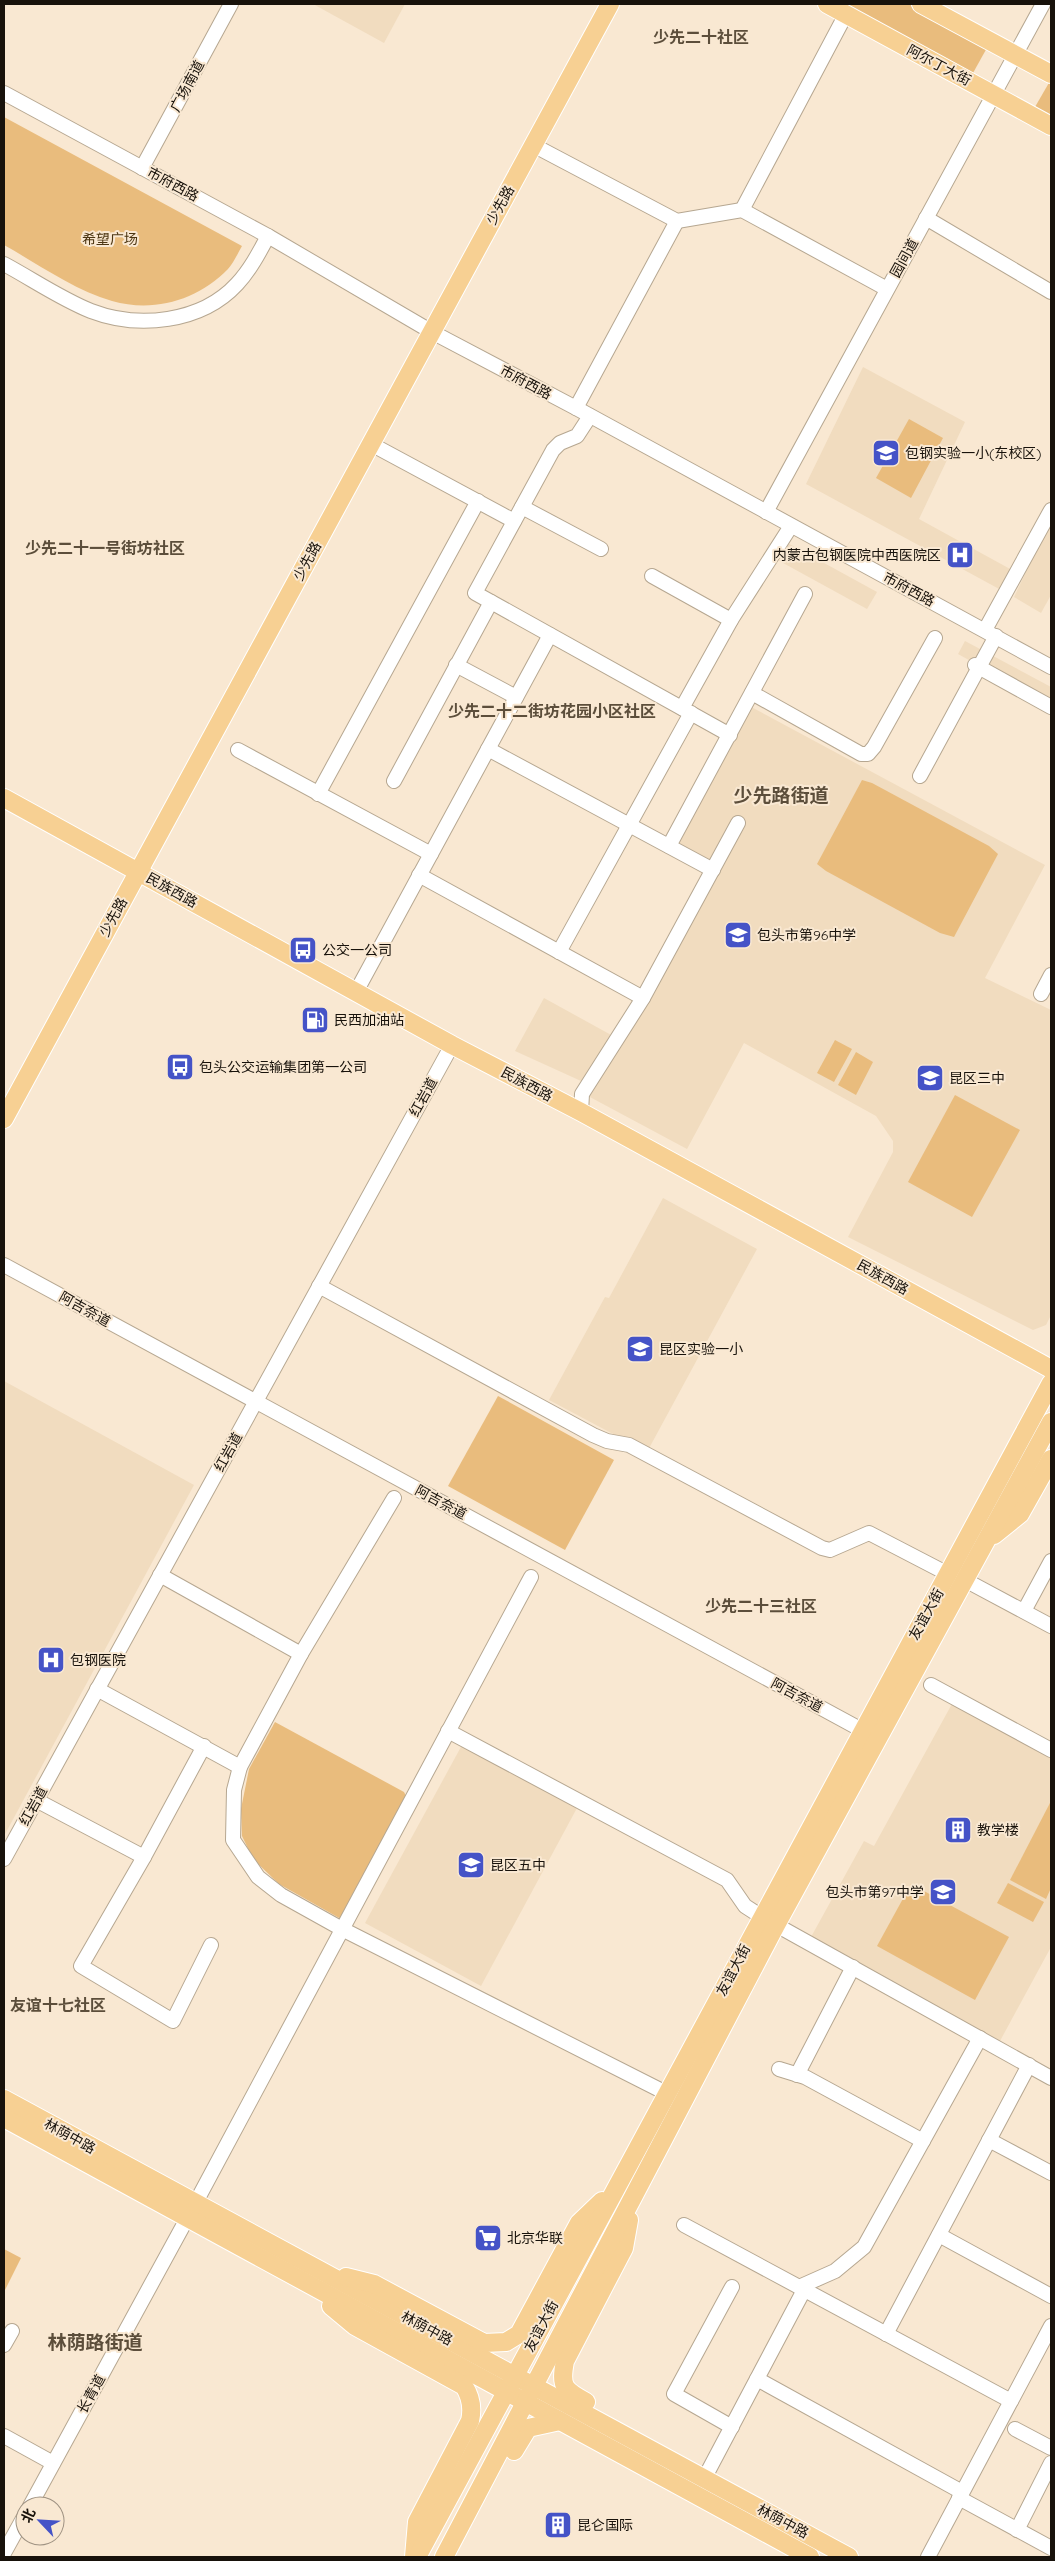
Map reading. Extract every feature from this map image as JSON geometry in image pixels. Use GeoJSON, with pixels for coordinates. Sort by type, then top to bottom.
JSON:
{"type":"FeatureCollection","features":[{"type":"Feature","properties":{"kind":"main road","name":"少先路"},"geometry":{"type":"LineString","coordinates":[[4,1119],[610,4]]}},
{"type":"Feature","properties":{"kind":"main road","name":"阿尔丁大街"},"geometry":{"type":"LineString","coordinates":[[827,4],[1051,126]]}},
{"type":"Feature","properties":{"kind":"main road"},"geometry":{"type":"LineString","coordinates":[[921,4],[1051,74]]}},
{"type":"Feature","properties":{"kind":"main road","name":"民族西路"},"geometry":{"type":"LineString","coordinates":[[4,798],[452,1045],[581,1112],[1050,1369]]}},
{"type":"Feature","properties":{"kind":"main road","name":"友谊大街"},"geometry":{"type":"LineString","coordinates":[[415,2557],[506,2392],[666,2093],[769,1921],[870,1735],[948,1574],[1031,1421],[1050,1369]]}},
{"type":"Feature","properties":{"kind":"main road"},"geometry":{"type":"LineString","coordinates":[[1031,1421],[1049,1426]]}},
{"type":"Feature","properties":{"kind":"main road","name":"友谊大街"},"geometry":{"type":"LineString","coordinates":[[870,1735],[965,1580],[1049,1426]]}},
{"type":"Feature","properties":{"kind":"main road"},"geometry":{"type":"LineString","coordinates":[[986,1542],[1020,1514],[1051,1459]]}},
{"type":"Feature","properties":{"kind":"main road","name":"友谊大街"},"geometry":{"type":"LineString","coordinates":[[444,2557],[632,2203],[769,1921]]}},
{"type":"Feature","properties":{"kind":"main road","name":"林荫中路"},"geometry":{"type":"LineString","coordinates":[[4,2099],[191,2211]]}},
{"type":"Feature","properties":{"kind":"main road","name":"林荫中路"},"geometry":{"type":"LineString","coordinates":[[4,2118],[191,2211],[317,2279],[514,2375],[849,2557]]}},
{"type":"Feature","properties":{"kind":"main road"},"geometry":{"type":"LineString","coordinates":[[317,2279],[374,2284],[484,2343],[506,2342],[519,2334],[579,2223],[612,2193]]}},
{"type":"Feature","properties":{"kind":"main road"},"geometry":{"type":"LineString","coordinates":[[632,2203],[624,2248],[565,2361],[562,2376],[563,2385],[569,2392],[682,2453],[704,2479]]}},
{"type":"Feature","properties":{"kind":"main road"},"geometry":{"type":"LineString","coordinates":[[317,2279],[356,2326],[464,2386],[469,2394],[472,2405],[470,2421],[417,2522],[415,2557]]}},
{"type":"Feature","properties":{"kind":"main road","name":"林荫中路"},"geometry":{"type":"LineString","coordinates":[[317,2279],[506,2392],[810,2557]]}},
{"type":"Feature","properties":{"kind":"main road"},"geometry":{"type":"LineString","coordinates":[[454,2557],[524,2432],[534,2426],[560,2421]]}},
{"type":"Feature","properties":{"kind":"street","name":"广场南道"},"geometry":{"type":"LineString","coordinates":[[142,168],[231,4]]}},
{"type":"Feature","properties":{"kind":"street","name":"园间道"},"geometry":{"type":"LineString","coordinates":[[766,512],[1043,4]]}},
{"type":"Feature","properties":{"kind":"street"},"geometry":{"type":"LineString","coordinates":[[742,210],[846,14]]}},
{"type":"Feature","properties":{"kind":"street","name":"市府西路"},"geometry":{"type":"LineString","coordinates":[[4,93],[268,236],[432,332],[576,408],[1051,667]]}},
{"type":"Feature","properties":{"kind":"street"},"geometry":{"type":"LineString","coordinates":[[534,145],[677,221],[742,210],[887,289]]}},
{"type":"Feature","properties":{"kind":"street"},"geometry":{"type":"LineString","coordinates":[[926,218],[1051,292]]}},
{"type":"Feature","properties":{"kind":"street"},"geometry":{"type":"LineString","coordinates":[[576,408],[677,221]]}},
{"type":"Feature","properties":{"kind":"street"},"geometry":{"type":"LineString","coordinates":[[4,264],[90,310],[119,319],[152,321],[190,314],[209,306],[227,294],[237,285],[254,262],[268,236]]}},
{"type":"Feature","properties":{"kind":"street"},"geometry":{"type":"LineString","coordinates":[[590,416],[577,436],[560,443],[553,450],[475,593],[730,735]]}},
{"type":"Feature","properties":{"kind":"street"},"geometry":{"type":"LineString","coordinates":[[371,444],[514,521]]}},
{"type":"Feature","properties":{"kind":"street"},"geometry":{"type":"LineString","coordinates":[[318,794],[478,501]]}},
{"type":"Feature","properties":{"kind":"street"},"geometry":{"type":"LineString","coordinates":[[522,507],[601,549]]}},
{"type":"Feature","properties":{"kind":"street"},"geometry":{"type":"LineString","coordinates":[[920,776],[977,666],[990,633],[1051,510]]}},
{"type":"Feature","properties":{"kind":"street"},"geometry":{"type":"LineString","coordinates":[[559,952],[629,825],[731,620],[791,526]]}},
{"type":"Feature","properties":{"kind":"street"},"geometry":{"type":"LineString","coordinates":[[652,576],[731,620]]}},
{"type":"Feature","properties":{"kind":"street"},"geometry":{"type":"LineString","coordinates":[[669,846],[805,594]]}},
{"type":"Feature","properties":{"kind":"street"},"geometry":{"type":"LineString","coordinates":[[394,781],[491,602]]}},
{"type":"Feature","properties":{"kind":"street"},"geometry":{"type":"LineString","coordinates":[[356,992],[550,635]]}},
{"type":"Feature","properties":{"kind":"street"},"geometry":{"type":"LineString","coordinates":[[752,693],[861,754],[868,754],[874,747],[935,638]]}},
{"type":"Feature","properties":{"kind":"street"},"geometry":{"type":"LineString","coordinates":[[456,665],[516,697]]}},
{"type":"Feature","properties":{"kind":"street"},"geometry":{"type":"LineString","coordinates":[[977,666],[1051,707]]}},
{"type":"Feature","properties":{"kind":"street"},"geometry":{"type":"LineString","coordinates":[[488,749],[713,870]]}},
{"type":"Feature","properties":{"kind":"street"},"geometry":{"type":"LineString","coordinates":[[238,750],[431,854]]}},
{"type":"Feature","properties":{"kind":"street"},"geometry":{"type":"LineString","coordinates":[[581,1112],[582,1094],[643,998],[738,823]]}},
{"type":"Feature","properties":{"kind":"street"},"geometry":{"type":"LineString","coordinates":[[419,875],[643,998]]}},
{"type":"Feature","properties":{"kind":"street"},"geometry":{"type":"LineString","coordinates":[[1041,994],[1051,975]]}},
{"type":"Feature","properties":{"kind":"street","name":"红岩道"},"geometry":{"type":"LineString","coordinates":[[4,1859],[452,1045]]}},
{"type":"Feature","properties":{"kind":"street","name":"阿吉奈道"},"geometry":{"type":"LineString","coordinates":[[4,1265],[870,1735]]}},
{"type":"Feature","properties":{"kind":"street"},"geometry":{"type":"LineString","coordinates":[[319,1286],[593,1435],[629,1445],[822,1548],[830,1550],[869,1533],[948,1574]]}},
{"type":"Feature","properties":{"kind":"street"},"geometry":{"type":"LineString","coordinates":[[394,1498],[301,1654],[240,1767],[234,1790],[233,1840],[258,1876],[281,1895],[342,1929],[666,2093]]}},
{"type":"Feature","properties":{"kind":"street"},"geometry":{"type":"LineString","coordinates":[[1024,1612],[1051,1561]]}},
{"type":"Feature","properties":{"kind":"street"},"geometry":{"type":"LineString","coordinates":[[160,1575],[301,1654]]}},
{"type":"Feature","properties":{"kind":"street","name":"长青道"},"geometry":{"type":"LineString","coordinates":[[35,2496],[191,2211],[531,1577]]}},
{"type":"Feature","properties":{"kind":"street"},"geometry":{"type":"LineString","coordinates":[[965,1580],[1051,1626]]}},
{"type":"Feature","properties":{"kind":"street"},"geometry":{"type":"LineString","coordinates":[[931,1685],[1051,1750]]}},
{"type":"Feature","properties":{"kind":"street"},"geometry":{"type":"LineString","coordinates":[[97,1689],[240,1767]]}},
{"type":"Feature","properties":{"kind":"street"},"geometry":{"type":"LineString","coordinates":[[448,1731],[728,1880],[745,1906],[769,1921],[1051,2078]]}},
{"type":"Feature","properties":{"kind":"street"},"geometry":{"type":"LineString","coordinates":[[204,1746],[144,1857],[81,1966],[173,2020],[211,1945]]}},
{"type":"Feature","properties":{"kind":"street"},"geometry":{"type":"LineString","coordinates":[[36,1800],[144,1857]]}},
{"type":"Feature","properties":{"kind":"street"},"geometry":{"type":"LineString","coordinates":[[797,2075],[853,1967]]}},
{"type":"Feature","properties":{"kind":"street"},"geometry":{"type":"LineString","coordinates":[[704,2479],[757,2379],[802,2288],[836,2271],[864,2247],[980,2038]]}},
{"type":"Feature","properties":{"kind":"street"},"geometry":{"type":"LineString","coordinates":[[886,2334],[1029,2065]]}},
{"type":"Feature","properties":{"kind":"street"},"geometry":{"type":"LineString","coordinates":[[779,2070],[797,2075],[923,2141]]}},
{"type":"Feature","properties":{"kind":"street"},"geometry":{"type":"LineString","coordinates":[[989,2140],[1051,2173]]}},
{"type":"Feature","properties":{"kind":"street"},"geometry":{"type":"LineString","coordinates":[[684,2225],[1011,2401]]}},
{"type":"Feature","properties":{"kind":"street"},"geometry":{"type":"LineString","coordinates":[[939,2235],[1051,2296]]}},
{"type":"Feature","properties":{"kind":"street"},"geometry":{"type":"LineString","coordinates":[[732,2287],[674,2394],[732,2427]]}},
{"type":"Feature","properties":{"kind":"street"},"geometry":{"type":"LineString","coordinates":[[928,2557],[1011,2401],[1046,2350],[1051,2326]]}},
{"type":"Feature","properties":{"kind":"street"},"geometry":{"type":"LineString","coordinates":[[4,2345],[12,2330]]}},
{"type":"Feature","properties":{"kind":"street"},"geometry":{"type":"LineString","coordinates":[[757,2379],[1051,2548]]}},
{"type":"Feature","properties":{"kind":"street"},"geometry":{"type":"LineString","coordinates":[[1015,2429],[1051,2448]]}},
{"type":"Feature","properties":{"kind":"street"},"geometry":{"type":"LineString","coordinates":[[4,2436],[53,2463]]}},
{"type":"Feature","properties":{"kind":"street"},"geometry":{"type":"LineString","coordinates":[[1017,2530],[1051,2463]]}},
{"type":"Feature","properties":{"kind":"street"},"geometry":{"type":"LineString","coordinates":[[4,2554],[15,2534]]}},
{"type":"Feature","properties":{"kind":"shaded area"},"geometry":{"type":"Polygon","coordinates":[[[313,4],[405,4],[384,43],[313,4]]]}},
{"type":"Feature","properties":{"kind":"shaded area","name":"包钢实验一小(东校区)"},"geometry":{"type":"Polygon","coordinates":[[[863,367],[965,422],[919,519],[1012,570],[1001,590],[806,484],[863,367]]]}},
{"type":"Feature","properties":{"kind":"shaded area"},"geometry":{"type":"Polygon","coordinates":[[[1051,520],[1051,595],[1041,613],[1014,597],[1051,520]]]}},
{"type":"Feature","properties":{"kind":"shaded area"},"geometry":{"type":"Polygon","coordinates":[[[784,541],[877,592],[867,609],[774,558],[784,541]]]}},
{"type":"Feature","properties":{"kind":"shaded area"},"geometry":{"type":"Polygon","coordinates":[[[965,641],[1051,687],[1051,705],[958,654],[965,641]]]}},
{"type":"Feature","properties":{"kind":"shaded area"},"geometry":{"type":"Polygon","coordinates":[[[742,702],[1045,865],[985,978],[1051,1010],[1051,1315],[1046,1325],[1033,1330],[848,1237],[893,1152],[893,1141],[876,1116],[744,1043],[687,1149],[588,1096],[592,1086],[515,1051],[544,998],[613,1036],[598,1075],[713,862],[670,838],[742,702]]]}},
{"type":"Feature","properties":{"kind":"shaded area","name":"昆区实验一小"},"geometry":{"type":"Polygon","coordinates":[[[663,1198],[757,1249],[647,1452],[549,1400],[605,1297],[609,1298],[663,1198]]]}},
{"type":"Feature","properties":{"kind":"shaded area","name":"包钢医院"},"geometry":{"type":"Polygon","coordinates":[[[4,1381],[194,1485],[4,1836],[4,1381]]]}},
{"type":"Feature","properties":{"kind":"shaded area","name":"包头市第97中学"},"geometry":{"type":"Polygon","coordinates":[[[953,1702],[1051,1756],[1051,1947],[1000,2041],[811,1937],[864,1841],[874,1846],[953,1702]]]}},
{"type":"Feature","properties":{"kind":"shaded area","name":"昆区五中"},"geometry":{"type":"Polygon","coordinates":[[[462,1745],[577,1808],[481,1986],[365,1923],[462,1745]]]}},
{"type":"Feature","properties":{"kind":"green space"},"geometry":{"type":"Polygon","coordinates":[[[846,4],[909,4],[988,46],[973,73],[846,4]]]}},
{"type":"Feature","properties":{"kind":"green space"},"geometry":{"type":"Polygon","coordinates":[[[1051,82],[1051,116],[1035,107],[1051,82]]]}},
{"type":"Feature","properties":{"kind":"green space","name":"希望广场"},"geometry":{"type":"Polygon","coordinates":[[[4,117],[242,246],[232,263],[216,280],[189,296],[159,304],[128,304],[112,301],[84,290],[56,276],[4,245],[4,117]]]}},
{"type":"Feature","properties":{"kind":"green space"},"geometry":{"type":"Polygon","coordinates":[[[909,419],[943,438],[911,498],[876,478],[909,419]]]}},
{"type":"Feature","properties":{"kind":"green space"},"geometry":{"type":"Polygon","coordinates":[[[862,780],[872,783],[989,846],[998,854],[954,937],[940,933],[826,871],[817,864],[862,780]]]}},
{"type":"Feature","properties":{"kind":"green space"},"geometry":{"type":"Polygon","coordinates":[[[835,1040],[852,1049],[834,1082],[817,1073],[835,1040]]]}},
{"type":"Feature","properties":{"kind":"green space"},"geometry":{"type":"Polygon","coordinates":[[[856,1052],[873,1062],[856,1095],[838,1085],[856,1052]]]}},
{"type":"Feature","properties":{"kind":"green space"},"geometry":{"type":"Polygon","coordinates":[[[955,1095],[1020,1130],[972,1217],[908,1182],[955,1095]]]}},
{"type":"Feature","properties":{"kind":"green space"},"geometry":{"type":"Polygon","coordinates":[[[498,1396],[614,1460],[565,1550],[448,1486],[498,1396]]]}},
{"type":"Feature","properties":{"kind":"green space"},"geometry":{"type":"Polygon","coordinates":[[[275,1722],[404,1792],[407,1798],[341,1919],[279,1884],[253,1859],[242,1836],[241,1809],[249,1769],[275,1722]]]}},
{"type":"Feature","properties":{"kind":"green space"},"geometry":{"type":"Polygon","coordinates":[[[1051,1801],[1051,1888],[1046,1899],[1010,1880],[1051,1801]]]}},
{"type":"Feature","properties":{"kind":"green space"},"geometry":{"type":"Polygon","coordinates":[[[1008,1883],[1044,1902],[1033,1922],[997,1903],[1008,1883]]]}},
{"type":"Feature","properties":{"kind":"green space"},"geometry":{"type":"Polygon","coordinates":[[[911,1884],[1009,1937],[975,2000],[877,1946],[911,1884]]]}},
{"type":"Feature","properties":{"kind":"green space"},"geometry":{"type":"Polygon","coordinates":[[[4,2249],[21,2258],[4,2292],[4,2249]]]}},
{"type":"Feature","properties":{"kind":"place","name":"包钢实验一小(东校区)"},"geometry":{"type":"Point","coordinates":[886,453]}},
{"type":"Feature","properties":{"kind":"place","name":"内蒙古包钢医院中西医院区"},"geometry":{"type":"Point","coordinates":[960,555]}},
{"type":"Feature","properties":{"kind":"place","name":"包头市第96中学"},"geometry":{"type":"Point","coordinates":[738,935]}},
{"type":"Feature","properties":{"kind":"place","name":"公交一公司"},"geometry":{"type":"Point","coordinates":[303,950]}},
{"type":"Feature","properties":{"kind":"place","name":"民西加油站"},"geometry":{"type":"Point","coordinates":[315,1020]}},
{"type":"Feature","properties":{"kind":"place","name":"包头公交运输集团第一公司"},"geometry":{"type":"Point","coordinates":[180,1067]}},
{"type":"Feature","properties":{"kind":"place","name":"昆区三中"},"geometry":{"type":"Point","coordinates":[930,1078]}},
{"type":"Feature","properties":{"kind":"place","name":"昆区实验一小"},"geometry":{"type":"Point","coordinates":[640,1349]}},
{"type":"Feature","properties":{"kind":"place","name":"包钢医院"},"geometry":{"type":"Point","coordinates":[51,1660]}},
{"type":"Feature","properties":{"kind":"place","name":"教学楼"},"geometry":{"type":"Point","coordinates":[958,1830]}},
{"type":"Feature","properties":{"kind":"place","name":"昆区五中"},"geometry":{"type":"Point","coordinates":[471,1865]}},
{"type":"Feature","properties":{"kind":"place","name":"包头市第97中学"},"geometry":{"type":"Point","coordinates":[943,1892]}},
{"type":"Feature","properties":{"kind":"place","name":"北京华联"},"geometry":{"type":"Point","coordinates":[488,2238]}},
{"type":"Feature","properties":{"kind":"place","name":"昆仑国际"},"geometry":{"type":"Point","coordinates":[558,2525]}},
{"type":"Feature","properties":{"kind":"district","name":"少先二十社区"},"geometry":{"type":"Point","coordinates":[701,37]}},
{"type":"Feature","properties":{"kind":"district","name":"少先二十一号街坊社区"},"geometry":{"type":"Point","coordinates":[105,548]}},
{"type":"Feature","properties":{"kind":"district","name":"少先二十二街坊花园小区社区"},"geometry":{"type":"Point","coordinates":[552,711]}},
{"type":"Feature","properties":{"kind":"district","name":"少先路街道"},"geometry":{"type":"Point","coordinates":[781,795]}},
{"type":"Feature","properties":{"kind":"district","name":"少先二十三社区"},"geometry":{"type":"Point","coordinates":[761,1606]}},
{"type":"Feature","properties":{"kind":"district","name":"友谊十七社区"},"geometry":{"type":"Point","coordinates":[58,2005]}},
{"type":"Feature","properties":{"kind":"district","name":"林荫路街道"},"geometry":{"type":"Point","coordinates":[95,2342]}}]}
